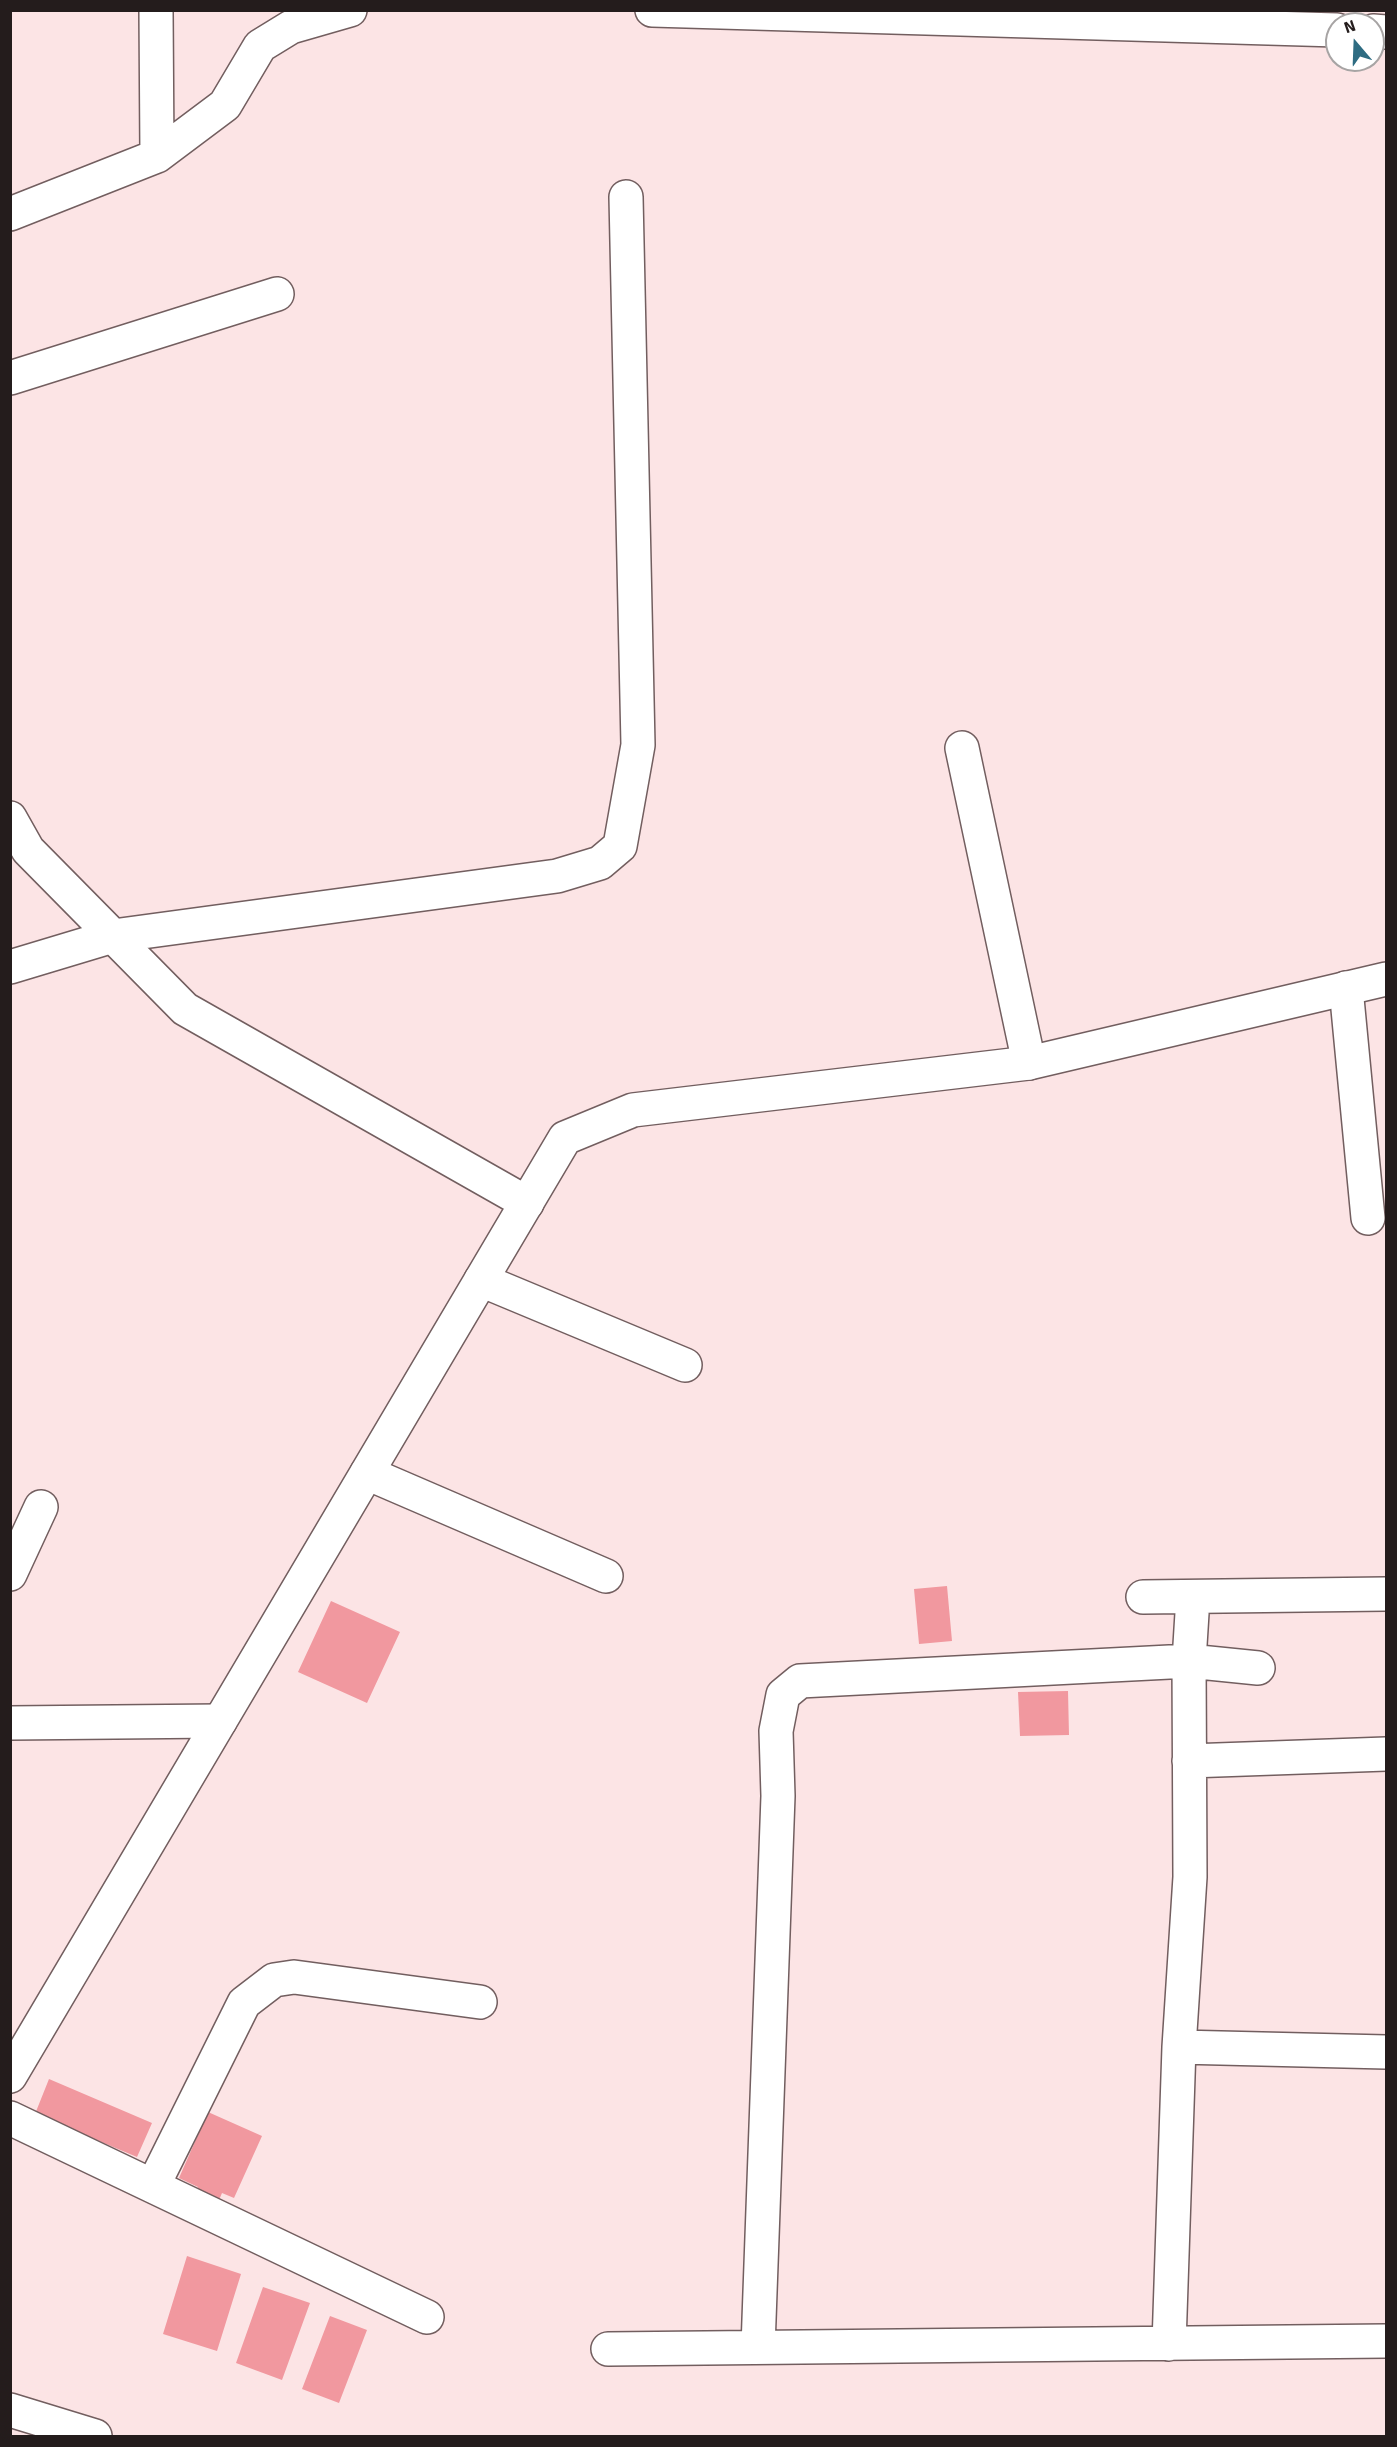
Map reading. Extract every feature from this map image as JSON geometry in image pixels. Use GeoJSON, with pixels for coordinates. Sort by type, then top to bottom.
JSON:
{"type":"FeatureCollection","features":[{"type":"Feature","properties":{"kind":"street"},"geometry":{"type":"LineString","coordinates":[[156,10],[157,156]]}},
{"type":"Feature","properties":{"kind":"street"},"geometry":{"type":"LineString","coordinates":[[10,214],[157,156],[225,105],[260,46],[291,27],[350,10]]}},
{"type":"Feature","properties":{"kind":"street"},"geometry":{"type":"LineString","coordinates":[[652,10],[1325,30]]}},
{"type":"Feature","properties":{"kind":"street"},"geometry":{"type":"LineString","coordinates":[[10,967],[113,936],[557,876],[600,863],[620,846],[638,746],[626,197]]}},
{"type":"Feature","properties":{"kind":"street"},"geometry":{"type":"LineString","coordinates":[[10,378],[277,294]]}},
{"type":"Feature","properties":{"kind":"street"},"geometry":{"type":"LineString","coordinates":[[962,748],[1029,1063]]}},
{"type":"Feature","properties":{"kind":"street"},"geometry":{"type":"LineString","coordinates":[[10,818],[28,850],[185,1009],[527,1203]]}},
{"type":"Feature","properties":{"kind":"street"},"geometry":{"type":"LineString","coordinates":[[10,2076],[565,1138],[633,1110],[1029,1063],[1386,979]]}},
{"type":"Feature","properties":{"kind":"street"},"geometry":{"type":"LineString","coordinates":[[1346,988],[1368,1218]]}},
{"type":"Feature","properties":{"kind":"street"},"geometry":{"type":"LineString","coordinates":[[481,1280],[685,1365]]}},
{"type":"Feature","properties":{"kind":"street"},"geometry":{"type":"LineString","coordinates":[[367,1473],[606,1576]]}},
{"type":"Feature","properties":{"kind":"street"},"geometry":{"type":"LineString","coordinates":[[10,1574],[41,1507]]}},
{"type":"Feature","properties":{"kind":"street"},"geometry":{"type":"LineString","coordinates":[[1143,1598],[1386,1594]]}},
{"type":"Feature","properties":{"kind":"street"},"geometry":{"type":"LineString","coordinates":[[1169,2344],[1179,2047],[1190,1877],[1189,1661],[1193,1597]]}},
{"type":"Feature","properties":{"kind":"street"},"geometry":{"type":"LineString","coordinates":[[758,2347],[778,1797],[776,1731],[783,1695],[800,1681],[1189,1661],[1258,1668]]}},
{"type":"Feature","properties":{"kind":"street"},"geometry":{"type":"LineString","coordinates":[[10,1723],[220,1721]]}},
{"type":"Feature","properties":{"kind":"street"},"geometry":{"type":"LineString","coordinates":[[1189,1761],[1386,1754]]}},
{"type":"Feature","properties":{"kind":"street"},"geometry":{"type":"LineString","coordinates":[[153,2186],[244,2003],[274,1980],[294,1977],[480,2002]]}},
{"type":"Feature","properties":{"kind":"street"},"geometry":{"type":"LineString","coordinates":[[1179,2047],[1386,2052]]}},
{"type":"Feature","properties":{"kind":"street"},"geometry":{"type":"LineString","coordinates":[[10,2118],[427,2317]]}},
{"type":"Feature","properties":{"kind":"street"},"geometry":{"type":"LineString","coordinates":[[608,2349],[1386,2341]]}},
{"type":"Feature","properties":{"kind":"street"},"geometry":{"type":"LineString","coordinates":[[10,2410],[95,2436]]}},
{"type":"Feature","properties":{"kind":"building"},"geometry":{"type":"Polygon","coordinates":[[[947,1586],[952,1641],[919,1644],[914,1589],[947,1586]]]}},
{"type":"Feature","properties":{"kind":"building"},"geometry":{"type":"Polygon","coordinates":[[[331,1601],[400,1632],[367,1703],[298,1672],[331,1601]]]}},
{"type":"Feature","properties":{"kind":"building"},"geometry":{"type":"Polygon","coordinates":[[[1068,1691],[1069,1735],[1020,1736],[1018,1692],[1068,1691]]]}},
{"type":"Feature","properties":{"kind":"building"},"geometry":{"type":"Polygon","coordinates":[[[49,2079],[152,2123],[137,2157],[35,2114],[49,2079]]]}},
{"type":"Feature","properties":{"kind":"building"},"geometry":{"type":"Polygon","coordinates":[[[208,2112],[262,2136],[234,2198],[222,2193],[217,2205],[195,2195],[198,2187],[179,2178],[208,2112]]]}},
{"type":"Feature","properties":{"kind":"building"},"geometry":{"type":"Polygon","coordinates":[[[187,2256],[241,2274],[217,2351],[163,2334],[187,2256]]]}},
{"type":"Feature","properties":{"kind":"building"},"geometry":{"type":"Polygon","coordinates":[[[263,2287],[310,2303],[282,2380],[236,2363],[263,2287]]]}},
{"type":"Feature","properties":{"kind":"building"},"geometry":{"type":"Polygon","coordinates":[[[330,2316],[367,2330],[339,2403],[302,2389],[330,2316]]]}}]}
